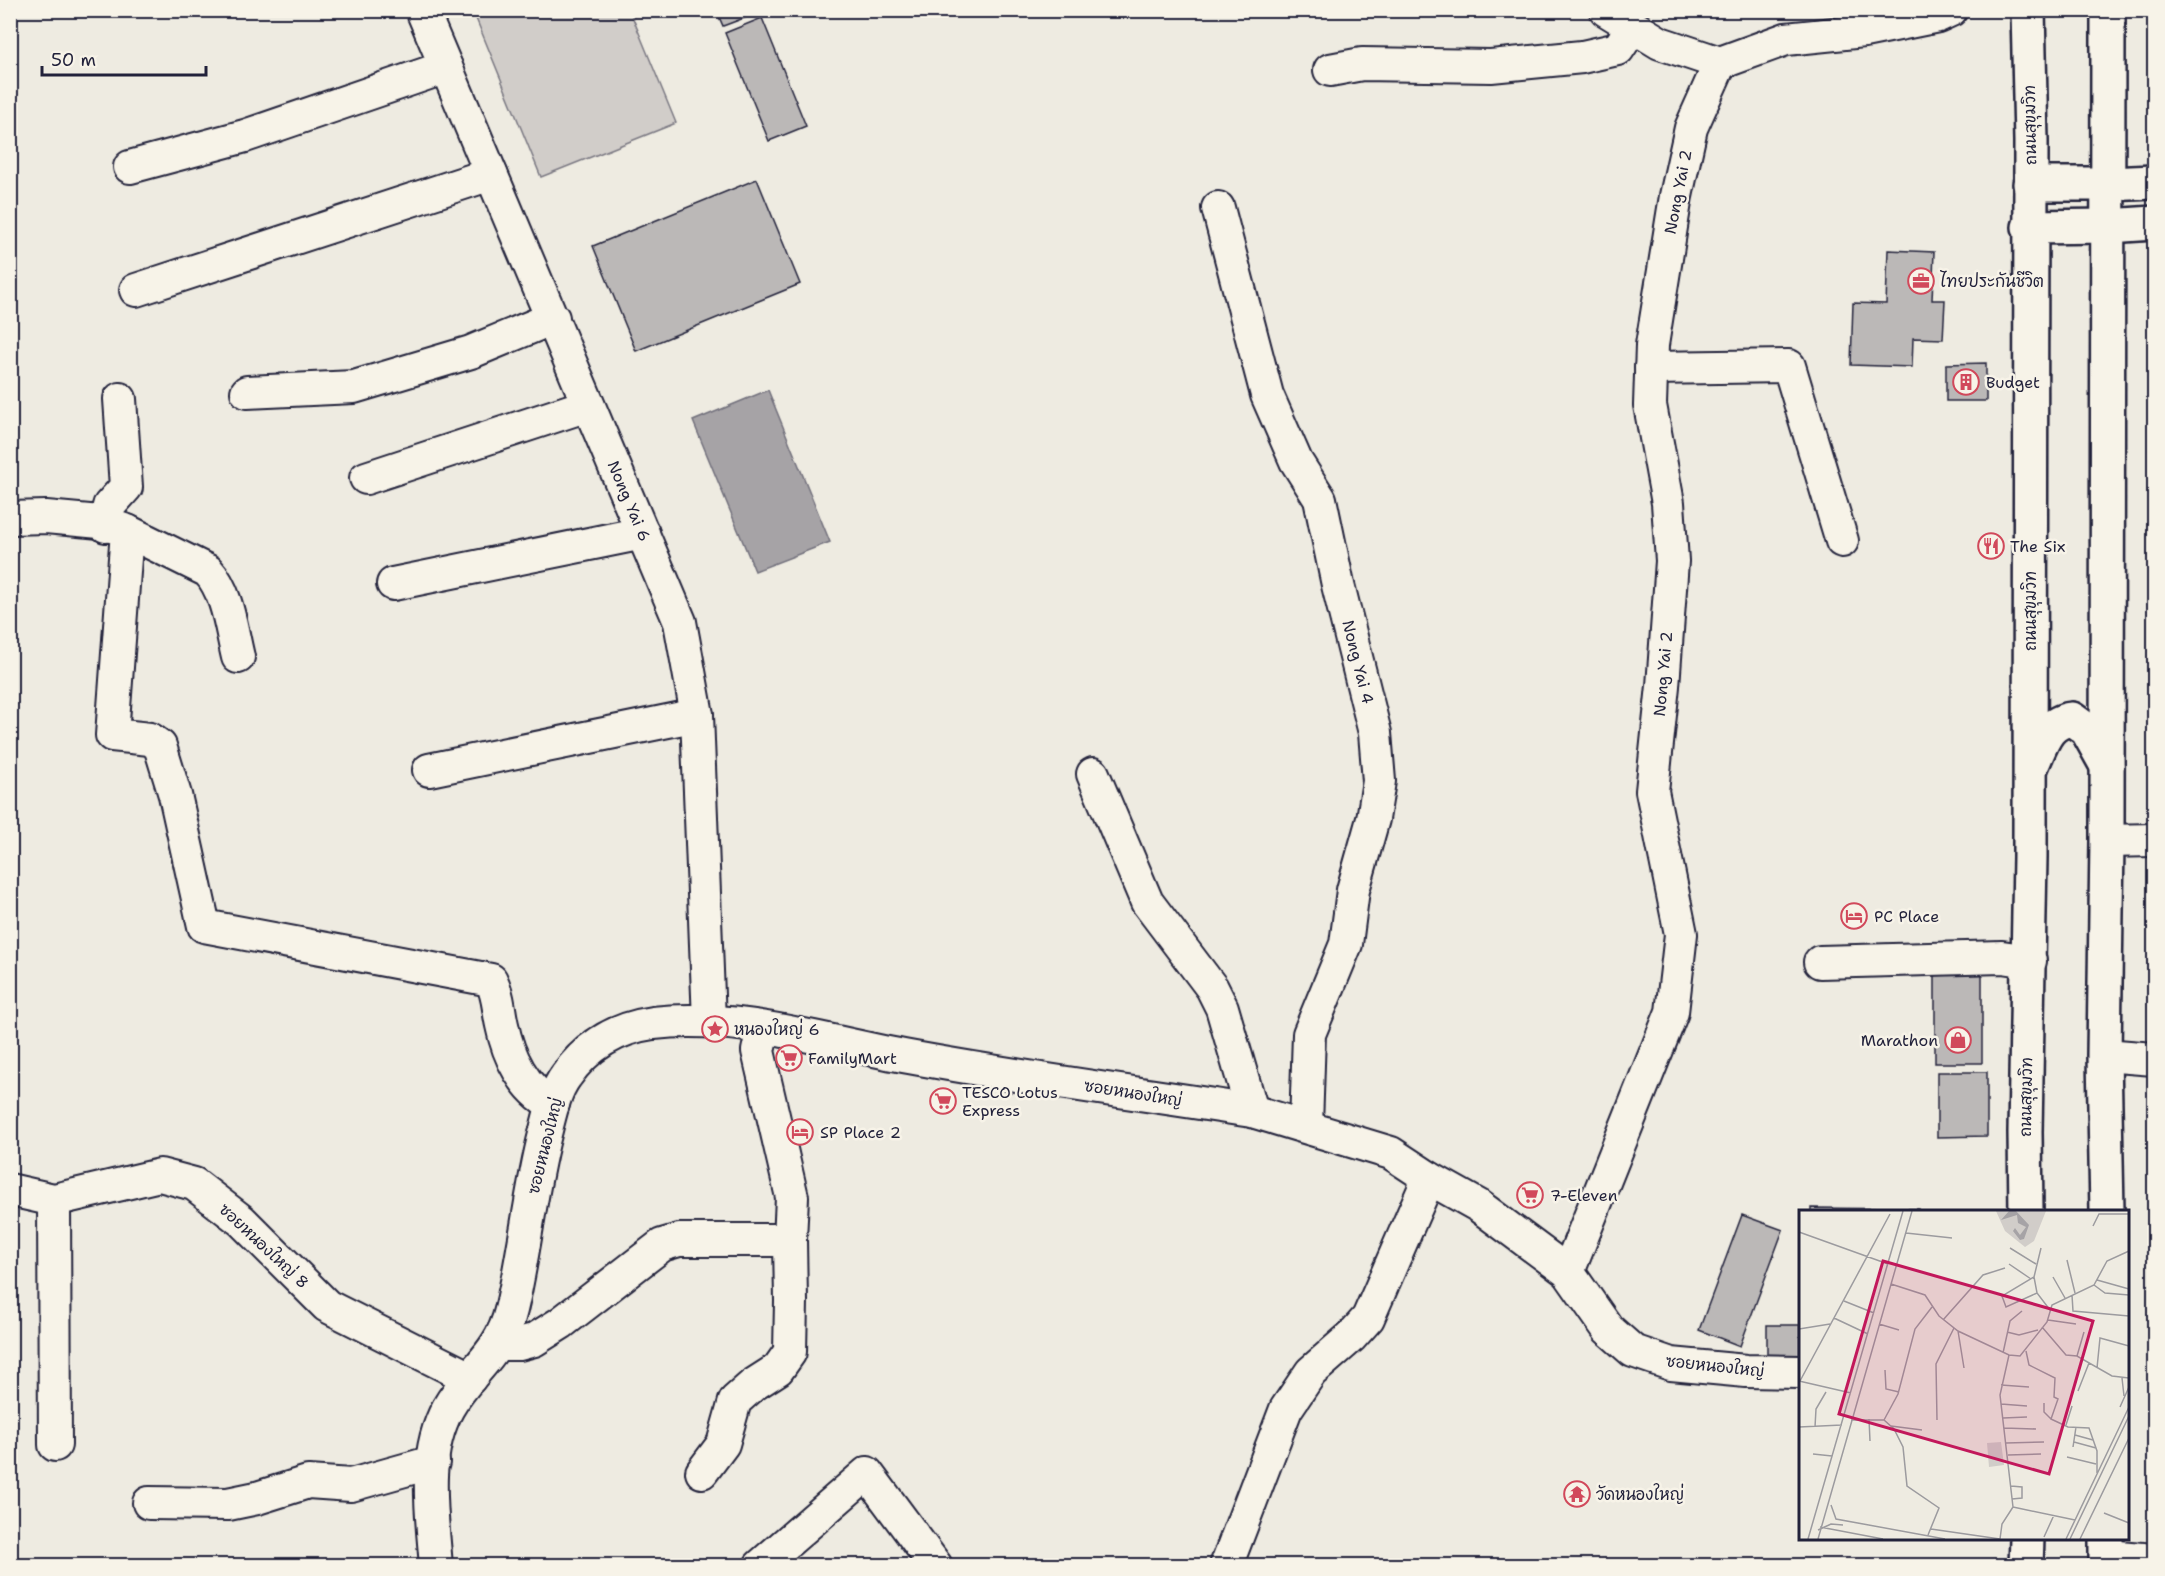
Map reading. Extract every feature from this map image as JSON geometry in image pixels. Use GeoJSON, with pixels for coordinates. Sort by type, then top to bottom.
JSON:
{"type":"FeatureCollection","features":[{"type":"Feature","properties":{"kind":"main road","name":"ถนนสุขุมวิท"},"geometry":{"type":"LineString","coordinates":[[2026,1210],[2025,1132],[2030,961],[2028,10]]}},
{"type":"Feature","properties":{"kind":"main road"},"geometry":{"type":"LineString","coordinates":[[2107,1210],[2104,1055],[2107,841],[2108,10]]}},
{"type":"Feature","properties":{"kind":"main road"},"geometry":{"type":"LineString","coordinates":[[2030,184],[2154,182]]}},
{"type":"Feature","properties":{"kind":"main road"},"geometry":{"type":"LineString","coordinates":[[2029,227],[2154,224]]}},
{"type":"Feature","properties":{"kind":"main road"},"geometry":{"type":"LineString","coordinates":[[2030,769],[2046,734],[2059,720],[2072,719],[2087,730],[2106,766]]}},
{"type":"Feature","properties":{"kind":"main road"},"geometry":{"type":"LineString","coordinates":[[2026,1566],[2027,1540]]}},
{"type":"Feature","properties":{"kind":"street","name":"Nong Yai 6"},"geometry":{"type":"LineString","coordinates":[[422,10],[554,318],[588,405],[680,622],[697,715],[709,1021]]}},
{"type":"Feature","properties":{"kind":"street"},"geometry":{"type":"LineString","coordinates":[[1606,10],[1632,28],[1660,43],[1720,63],[1786,39],[1860,21],[1938,16],[1951,10]]}},
{"type":"Feature","properties":{"kind":"street"},"geometry":{"type":"LineString","coordinates":[[1330,70],[1362,64],[1491,66],[1582,57],[1618,49],[1632,28]]}},
{"type":"Feature","properties":{"kind":"street","name":"Nong Yai 2"},"geometry":{"type":"LineString","coordinates":[[1568,1272],[1672,1011],[1681,934],[1652,791],[1663,686],[1672,561],[1668,503],[1650,405],[1652,345],[1674,207],[1691,128],[1720,63]]}},
{"type":"Feature","properties":{"kind":"street"},"geometry":{"type":"LineString","coordinates":[[130,167],[245,136],[446,67]]}},
{"type":"Feature","properties":{"kind":"street"},"geometry":{"type":"LineString","coordinates":[[136,290],[491,174]]}},
{"type":"Feature","properties":{"kind":"street","name":"Nong Yai 4"},"geometry":{"type":"LineString","coordinates":[[1218,208],[1267,395],[1296,461],[1320,499],[1338,585],[1375,733],[1379,781],[1373,819],[1353,890],[1346,944],[1309,1034],[1306,1126]]}},
{"type":"Feature","properties":{"kind":"street"},"geometry":{"type":"LineString","coordinates":[[247,392],[354,387],[471,352],[554,318]]}},
{"type":"Feature","properties":{"kind":"street"},"geometry":{"type":"LineString","coordinates":[[1651,368],[1789,366],[1842,542]]}},
{"type":"Feature","properties":{"kind":"street"},"geometry":{"type":"LineString","coordinates":[[120,399],[126,487],[109,506],[117,528],[112,735],[150,740],[160,746],[176,795],[204,926],[491,980],[498,993],[502,1024],[510,1053],[526,1082],[543,1099],[553,1104]]}},
{"type":"Feature","properties":{"kind":"street"},"geometry":{"type":"LineString","coordinates":[[366,478],[588,405]]}},
{"type":"Feature","properties":{"kind":"street"},"geometry":{"type":"LineString","coordinates":[[10,518],[46,517],[100,522],[208,571],[216,579],[223,595],[238,657]]}},
{"type":"Feature","properties":{"kind":"street"},"geometry":{"type":"LineString","coordinates":[[393,584],[643,533]]}},
{"type":"Feature","properties":{"kind":"street"},"geometry":{"type":"LineString","coordinates":[[429,770],[697,715]]}},
{"type":"Feature","properties":{"kind":"street"},"geometry":{"type":"LineString","coordinates":[[1093,774],[1147,902],[1212,988],[1222,1008],[1252,1111]]}},
{"type":"Feature","properties":{"kind":"street"},"geometry":{"type":"LineString","coordinates":[[2107,841],[2154,840]]}},
{"type":"Feature","properties":{"kind":"street"},"geometry":{"type":"LineString","coordinates":[[1820,962],[2002,957],[2030,961]]}},
{"type":"Feature","properties":{"kind":"street","name":"ซอยหนองใหญ่"},"geometry":{"type":"LineString","coordinates":[[436,1566],[431,1507],[435,1437],[449,1407],[503,1336],[511,1311],[537,1168],[553,1104],[565,1077],[599,1041],[632,1027],[655,1023],[709,1021],[763,1028],[913,1058],[1252,1111],[1306,1126],[1391,1153],[1429,1178],[1479,1206],[1568,1272],[1608,1329],[1633,1351],[1671,1364],[1746,1371],[1799,1372]]}},
{"type":"Feature","properties":{"kind":"street"},"geometry":{"type":"LineString","coordinates":[[702,1472],[723,1444],[735,1401],[753,1385],[778,1369],[790,1352],[792,1197],[758,1051],[763,1028]]}},
{"type":"Feature","properties":{"kind":"street"},"geometry":{"type":"LineString","coordinates":[[2104,1055],[2154,1059]]}},
{"type":"Feature","properties":{"kind":"street","name":"ซอยหนองใหญ่ 8"},"geometry":{"type":"LineString","coordinates":[[10,1190],[54,1200],[160,1175],[194,1184],[242,1221],[327,1306],[470,1378]]}},
{"type":"Feature","properties":{"kind":"street"},"geometry":{"type":"LineString","coordinates":[[1226,1566],[1286,1409],[1311,1372],[1351,1337],[1368,1318],[1429,1178]]}},
{"type":"Feature","properties":{"kind":"street"},"geometry":{"type":"LineString","coordinates":[[54,1200],[55,1445]]}},
{"type":"Feature","properties":{"kind":"street"},"geometry":{"type":"LineString","coordinates":[[497,1344],[519,1344],[534,1340],[561,1323],[662,1245],[679,1240],[790,1240]]}},
{"type":"Feature","properties":{"kind":"street"},"geometry":{"type":"LineString","coordinates":[[149,1503],[228,1504],[308,1482],[351,1485],[433,1462]]}},
{"type":"Feature","properties":{"kind":"street"},"geometry":{"type":"LineString","coordinates":[[760,1566],[867,1473],[936,1566]]}},
{"type":"Feature","properties":{"kind":"street"},"geometry":{"type":"LineString","coordinates":[[2106,1554],[2154,1560]]}},
{"type":"Feature","properties":{"kind":"shaded area"},"geometry":{"type":"Polygon","coordinates":[[[473,11],[630,11],[676,123],[541,177],[473,11]]]}},
{"type":"Feature","properties":{"kind":"shaded area"},"geometry":{"type":"Polygon","coordinates":[[[768,390],[830,542],[755,571],[693,421],[768,390]]]}},
{"type":"Feature","properties":{"kind":"building"},"geometry":{"type":"Polygon","coordinates":[[[716,10],[759,10],[760,12],[723,26],[716,10]]]}},
{"type":"Feature","properties":{"kind":"building"},"geometry":{"type":"Polygon","coordinates":[[[762,18],[806,126],[769,141],[725,33],[762,18]]]}},
{"type":"Feature","properties":{"kind":"building"},"geometry":{"type":"Polygon","coordinates":[[[757,179],[800,284],[636,351],[593,246],[757,179]]]}},
{"type":"Feature","properties":{"kind":"building"},"geometry":{"type":"Polygon","coordinates":[[[1888,250],[1934,252],[1932,300],[1945,300],[1943,339],[1913,338],[1912,367],[1851,365],[1853,303],[1886,304],[1888,250]]]}},
{"type":"Feature","properties":{"kind":"building","name":"Budget"},"geometry":{"type":"Polygon","coordinates":[[[1986,363],[1986,401],[1946,401],[1946,364],[1986,363]]]}},
{"type":"Feature","properties":{"kind":"building","name":"Marathon"},"geometry":{"type":"Polygon","coordinates":[[[1935,974],[1982,974],[1982,1063],[1935,1063],[1935,974]]]}},
{"type":"Feature","properties":{"kind":"building"},"geometry":{"type":"Polygon","coordinates":[[[1937,1072],[1987,1072],[1987,1136],[1937,1137],[1937,1072]]]}},
{"type":"Feature","properties":{"kind":"building"},"geometry":{"type":"Polygon","coordinates":[[[1811,1208],[1919,1209],[1919,1210],[1811,1210],[1811,1208]]]}},
{"type":"Feature","properties":{"kind":"building"},"geometry":{"type":"Polygon","coordinates":[[[1742,1215],[1783,1230],[1740,1346],[1699,1330],[1742,1215]]]}},
{"type":"Feature","properties":{"kind":"building"},"geometry":{"type":"Polygon","coordinates":[[[1767,1325],[1799,1325],[1799,1365],[1767,1365],[1767,1325]]]}},
{"type":"Feature","properties":{"kind":"place","name":"ไทยประกันชีวิต"},"geometry":{"type":"Point","coordinates":[1921,281]}},
{"type":"Feature","properties":{"kind":"place","name":"Budget"},"geometry":{"type":"Point","coordinates":[1966,382]}},
{"type":"Feature","properties":{"kind":"place","name":"The Six"},"geometry":{"type":"Point","coordinates":[1991,546]}},
{"type":"Feature","properties":{"kind":"place","name":"PC Place"},"geometry":{"type":"Point","coordinates":[1854,916]}},
{"type":"Feature","properties":{"kind":"place","name":"หนองใหญ่ 6"},"geometry":{"type":"Point","coordinates":[715,1029]}},
{"type":"Feature","properties":{"kind":"place","name":"Marathon"},"geometry":{"type":"Point","coordinates":[1958,1040]}},
{"type":"Feature","properties":{"kind":"place","name":"FamilyMart"},"geometry":{"type":"Point","coordinates":[789,1058]}},
{"type":"Feature","properties":{"kind":"place","name":"TESCO Lotus Express"},"geometry":{"type":"Point","coordinates":[943,1101]}},
{"type":"Feature","properties":{"kind":"place","name":"SP Place 2"},"geometry":{"type":"Point","coordinates":[800,1132]}},
{"type":"Feature","properties":{"kind":"place","name":"7-Eleven"},"geometry":{"type":"Point","coordinates":[1530,1195]}},
{"type":"Feature","properties":{"kind":"place","name":"วัดหนองใหญ่"},"geometry":{"type":"Point","coordinates":[1577,1494]}}]}
